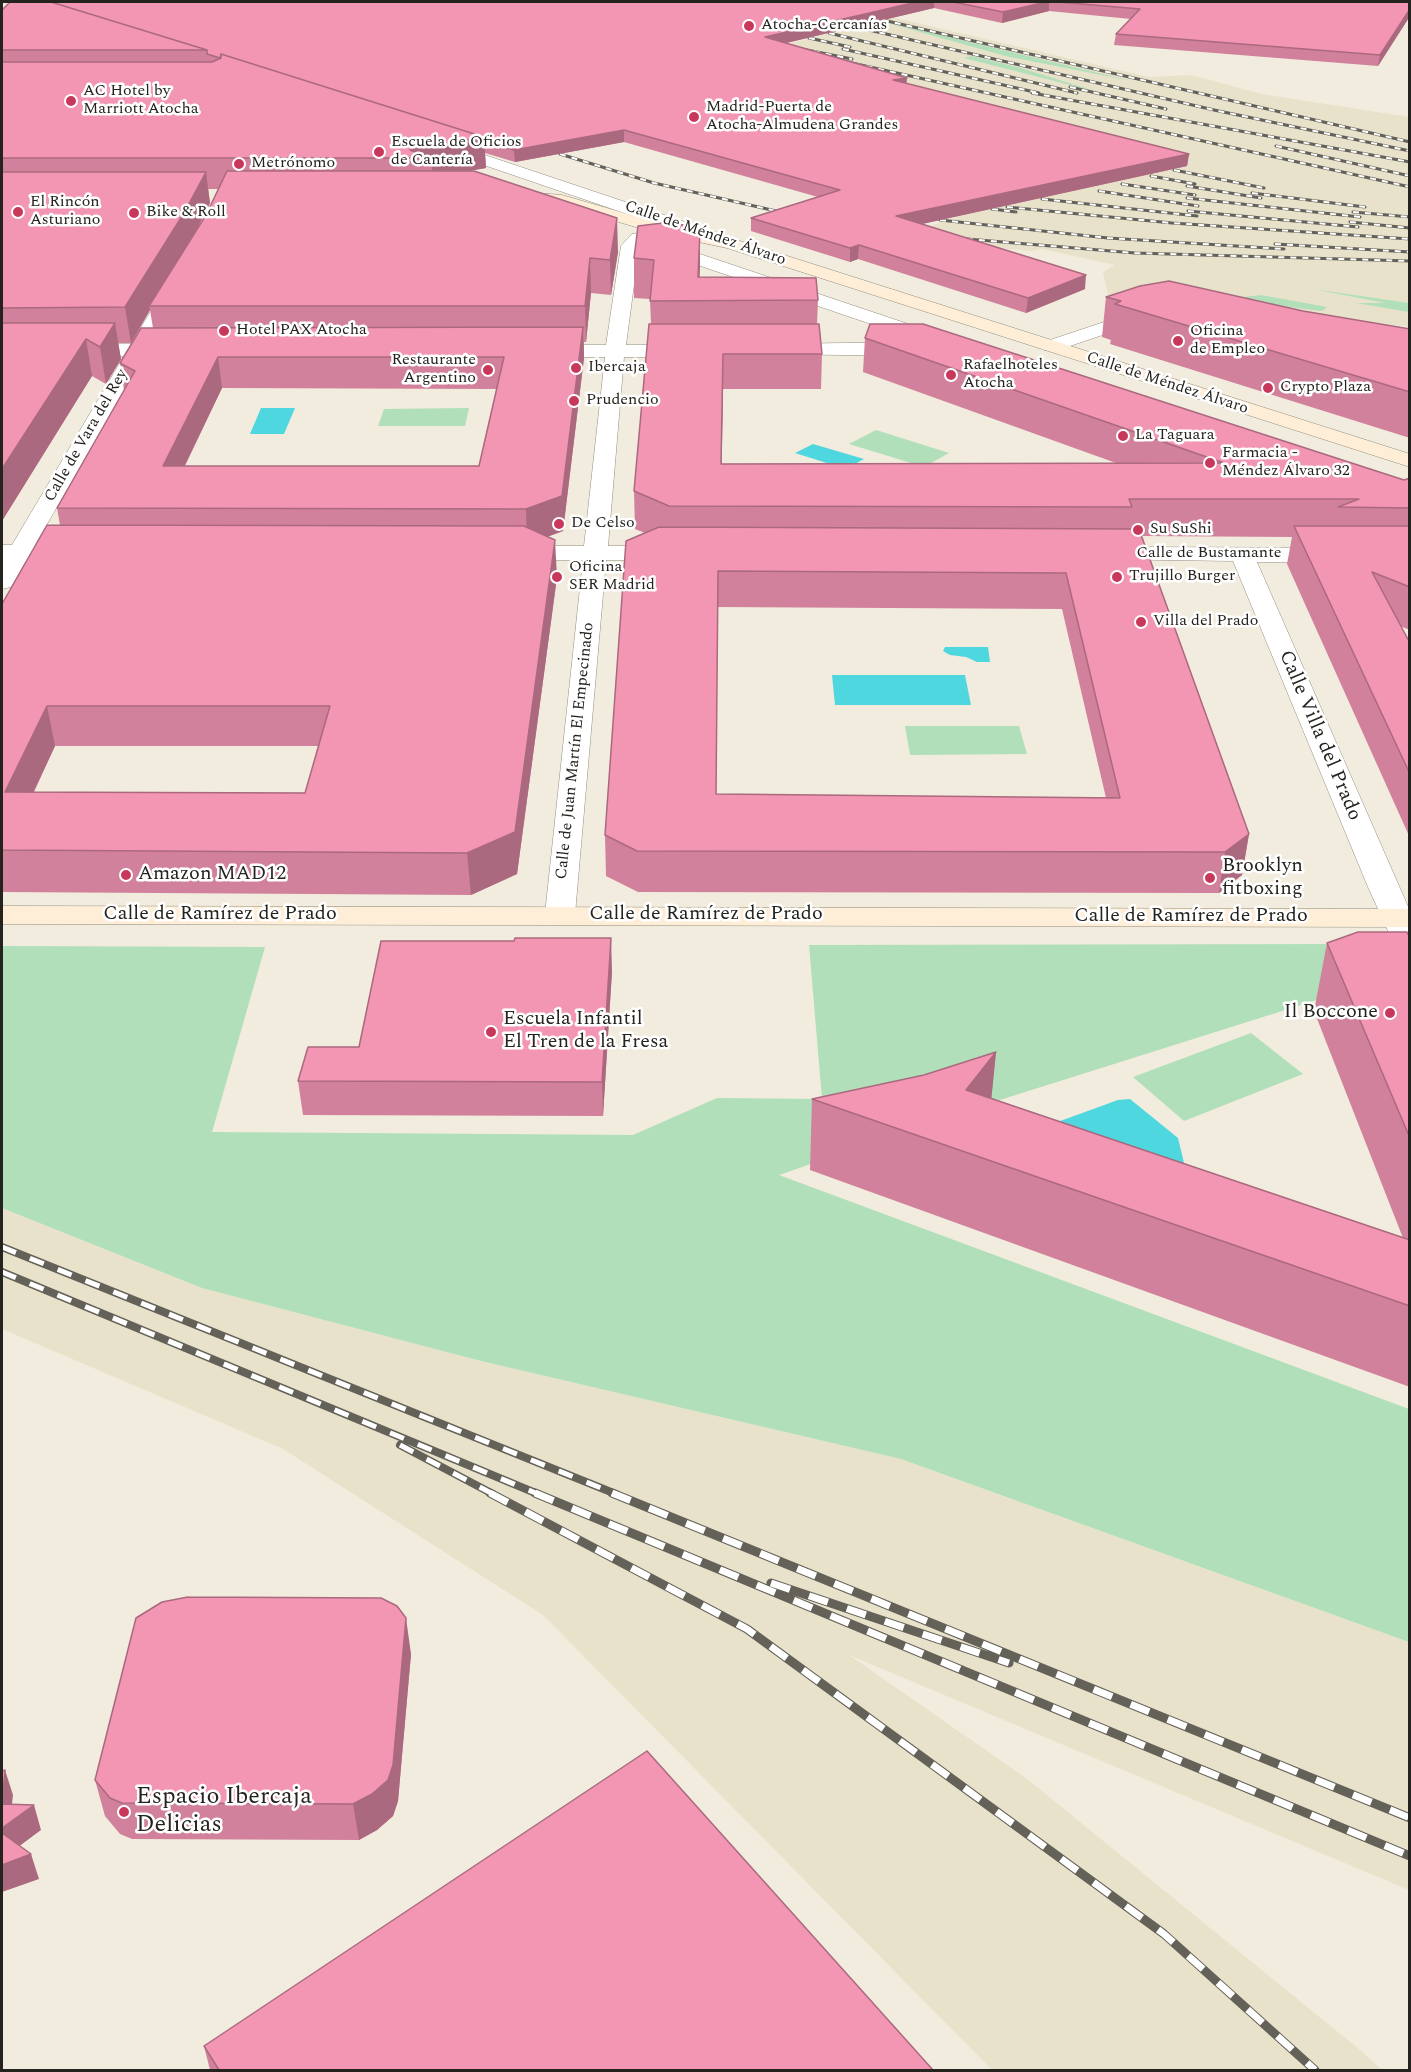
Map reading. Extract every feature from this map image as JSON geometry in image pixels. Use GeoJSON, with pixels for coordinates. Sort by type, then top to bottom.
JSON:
{"type":"FeatureCollection","features":[{"type":"Feature","properties":{"kind":"main road"},"geometry":{"type":"LineString","coordinates":[[498,196],[562,200],[678,233],[731,244]]}},
{"type":"Feature","properties":{"kind":"main road","name":"Calle de Méndez Álvaro"},"geometry":{"type":"LineString","coordinates":[[731,244],[1410,461]]}},
{"type":"Feature","properties":{"kind":"main road","name":"Calle de Ramírez de Prado"},"geometry":{"type":"LineString","coordinates":[[2,915],[560,914],[1405,926]]}},
{"type":"Feature","properties":{"kind":"street","name":"Calle de Méndez Álvaro"},"geometry":{"type":"LineString","coordinates":[[433,143],[731,244]]}},
{"type":"Feature","properties":{"kind":"street","name":"Calle de Juan Martín El Empecinado"},"geometry":{"type":"LineString","coordinates":[[560,914],[615,351],[630,246],[635,240],[653,234],[678,233]]}},
{"type":"Feature","properties":{"kind":"street","name":"Calle de Méndez Álvaro"},"geometry":{"type":"LineString","coordinates":[[630,257],[663,254],[688,256],[913,332],[926,342],[918,350],[761,350]]}},
{"type":"Feature","properties":{"kind":"street","name":"Calle de Vara del Rey"},"geometry":{"type":"LineString","coordinates":[[2,582],[11,552],[187,266]]}},
{"type":"Feature","properties":{"kind":"street"},"geometry":{"type":"LineString","coordinates":[[1051,346],[1131,318],[1164,310]]}},
{"type":"Feature","properties":{"kind":"street"},"geometry":{"type":"LineString","coordinates":[[2,351],[196,350]]}},
{"type":"Feature","properties":{"kind":"street"},"geometry":{"type":"LineString","coordinates":[[519,351],[714,350]]}},
{"type":"Feature","properties":{"kind":"street"},"geometry":{"type":"LineString","coordinates":[[11,552],[94,552]]}},
{"type":"Feature","properties":{"kind":"street"},"geometry":{"type":"LineString","coordinates":[[489,553],[696,553]]}},
{"type":"Feature","properties":{"kind":"street","name":"Calle de Bustamante"},"geometry":{"type":"LineString","coordinates":[[1076,554],[1410,555]]}},
{"type":"Feature","properties":{"kind":"street","name":"Calle Villa del Prado"},"geometry":{"type":"LineString","coordinates":[[1242,555],[1405,926]]}},
{"type":"Feature","properties":{"kind":"shaded area"},"geometry":{"type":"Polygon","coordinates":[[[887,16],[1149,77],[1191,75],[1262,94],[1409,117],[1409,327],[1244,307],[1108,295],[1103,272],[1115,265],[1042,249],[1031,251],[895,238],[957,217],[766,49],[889,19],[887,16]]]}},
{"type":"Feature","properties":{"kind":"shaded area"},"geometry":{"type":"Polygon","coordinates":[[[2,1208],[202,1288],[481,1361],[901,1459],[1409,1642],[1409,1890],[849,1655],[1026,1778],[1382,2070],[992,2070],[543,1615],[283,1449],[2,1329],[2,1208]]]}},
{"type":"Feature","properties":{"kind":"green space"},"geometry":{"type":"Polygon","coordinates":[[[874,19],[1132,81],[1005,56],[874,19]]]}},
{"type":"Feature","properties":{"kind":"green space"},"geometry":{"type":"Polygon","coordinates":[[[972,56],[1021,68],[1098,92],[964,58],[972,56]]]}},
{"type":"Feature","properties":{"kind":"green space"},"geometry":{"type":"Polygon","coordinates":[[[1313,289],[1409,303],[1409,312],[1356,303],[1385,303],[1313,289]]]}},
{"type":"Feature","properties":{"kind":"green space"},"geometry":{"type":"Polygon","coordinates":[[[1261,295],[1327,307],[1322,311],[1225,299],[1261,295]]]}},
{"type":"Feature","properties":{"kind":"green space"},"geometry":{"type":"Polygon","coordinates":[[[469,408],[465,426],[378,426],[384,409],[469,408]]]}},
{"type":"Feature","properties":{"kind":"green space"},"geometry":{"type":"Polygon","coordinates":[[[876,430],[949,453],[924,467],[849,444],[876,430]]]}},
{"type":"Feature","properties":{"kind":"green space"},"geometry":{"type":"Polygon","coordinates":[[[905,726],[1019,726],[1027,754],[910,755],[905,726]]]}},
{"type":"Feature","properties":{"kind":"green space"},"geometry":{"type":"Polygon","coordinates":[[[1359,944],[1381,992],[1336,994],[949,1116],[779,1175],[1409,1409],[1409,1642],[901,1459],[481,1361],[202,1288],[2,1208],[2,946],[265,947],[212,1132],[633,1135],[717,1098],[822,1099],[809,945],[1359,944]]]}},
{"type":"Feature","properties":{"kind":"green space"},"geometry":{"type":"Polygon","coordinates":[[[1251,1033],[1303,1074],[1184,1121],[1133,1077],[1251,1033]]]}},
{"type":"Feature","properties":{"kind":"water"},"geometry":{"type":"Polygon","coordinates":[[[261,408],[295,408],[284,434],[250,434],[261,408]]]}},
{"type":"Feature","properties":{"kind":"water"},"geometry":{"type":"Polygon","coordinates":[[[813,444],[864,459],[846,469],[795,453],[813,444]]]}},
{"type":"Feature","properties":{"kind":"water"},"geometry":{"type":"Polygon","coordinates":[[[945,647],[988,647],[990,662],[977,662],[966,657],[950,655],[943,651],[945,647]]]}},
{"type":"Feature","properties":{"kind":"water"},"geometry":{"type":"Polygon","coordinates":[[[832,675],[965,675],[971,705],[835,705],[832,675]]]}},
{"type":"Feature","properties":{"kind":"water"},"geometry":{"type":"Polygon","coordinates":[[[1130,1099],[1178,1138],[1185,1167],[1052,1124],[1118,1100],[1130,1099]]]}},
{"type":"Feature","properties":{"kind":"building"},"geometry":{"type":"Polygon","coordinates":[[[10,2],[51,2],[207,50],[2,50],[2,10],[10,2]]]}},
{"type":"Feature","properties":{"kind":"building","name":"Madrid-Puerta de Atocha-Almudena Grandes"},"geometry":{"type":"Polygon","coordinates":[[[51,2],[917,2],[765,37],[907,78],[893,80],[1189,154],[896,216],[1086,275],[1028,298],[859,245],[850,248],[751,218],[840,190],[624,130],[514,150],[484,140],[484,137],[221,54],[220,58],[207,54],[207,50],[51,2]]]}},
{"type":"Feature","properties":{"kind":"building"},"geometry":{"type":"Polygon","coordinates":[[[953,2],[1046,2],[1003,12],[953,2]]]}},
{"type":"Feature","properties":{"kind":"building"},"geometry":{"type":"Polygon","coordinates":[[[1059,2],[1410,2],[1410,9],[1380,55],[1116,34],[1140,9],[1059,2]]]}},
{"type":"Feature","properties":{"kind":"building"},"geometry":{"type":"Polygon","coordinates":[[[221,54],[484,137],[410,150],[431,158],[2,158],[2,62],[212,62],[221,58],[221,54]]]}},
{"type":"Feature","properties":{"kind":"building"},"geometry":{"type":"Polygon","coordinates":[[[227,171],[474,171],[617,218],[610,260],[590,258],[585,306],[149,306],[206,215],[227,171]]]}},
{"type":"Feature","properties":{"kind":"building"},"geometry":{"type":"Polygon","coordinates":[[[2,172],[206,172],[184,213],[125,307],[2,308],[2,172]]]}},
{"type":"Feature","properties":{"kind":"building"},"geometry":{"type":"Polygon","coordinates":[[[663,223],[685,225],[700,230],[698,277],[816,278],[818,300],[650,301],[654,260],[634,258],[638,226],[663,223]]]}},
{"type":"Feature","properties":{"kind":"building"},"geometry":{"type":"Polygon","coordinates":[[[1169,281],[1303,311],[1410,329],[1410,392],[1115,304],[1121,301],[1106,297],[1140,286],[1169,281]]]}},
{"type":"Feature","properties":{"kind":"building"},"geometry":{"type":"Polygon","coordinates":[[[2,323],[115,323],[100,347],[86,339],[2,469],[2,323]]]}},
{"type":"Feature","properties":{"kind":"building"},"geometry":{"type":"Polygon","coordinates":[[[649,324],[819,324],[822,354],[723,354],[721,464],[1224,463],[865,338],[870,324],[923,324],[1404,480],[1410,478],[1410,508],[1338,507],[1359,499],[1129,499],[1132,507],[669,506],[634,491],[649,324]]]}},
{"type":"Feature","properties":{"kind":"building"},"geometry":{"type":"Polygon","coordinates":[[[583,327],[562,496],[526,509],[57,508],[135,371],[120,363],[141,328],[583,327]],[[218,357],[163,466],[479,466],[504,357],[218,357]]]}},
{"type":"Feature","properties":{"kind":"building"},"geometry":{"type":"Polygon","coordinates":[[[47,525],[524,526],[555,540],[515,832],[467,853],[2,850],[2,604],[47,525]],[[47,706],[5,792],[305,793],[330,706],[47,706]]]}},
{"type":"Feature","properties":{"kind":"building"},"geometry":{"type":"Polygon","coordinates":[[[1294,526],[1410,526],[1410,587],[1372,572],[1410,643],[1410,774],[1294,526]]]}},
{"type":"Feature","properties":{"kind":"building"},"geometry":{"type":"Polygon","coordinates":[[[659,527],[1139,529],[1249,834],[1225,852],[637,851],[605,835],[626,541],[659,527]],[[718,571],[716,794],[1120,798],[1066,573],[718,571]]]}},
{"type":"Feature","properties":{"kind":"building"},"geometry":{"type":"Polygon","coordinates":[[[1358,932],[1407,932],[1410,938],[1410,1138],[1327,943],[1358,932]]]}},
{"type":"Feature","properties":{"kind":"building"},"geometry":{"type":"Polygon","coordinates":[[[515,938],[611,938],[602,1082],[298,1081],[308,1047],[359,1047],[381,941],[514,941],[515,938]]]}},
{"type":"Feature","properties":{"kind":"building"},"geometry":{"type":"Polygon","coordinates":[[[996,1052],[966,1090],[1410,1240],[1410,1306],[812,1099],[924,1075],[996,1052]]]}},
{"type":"Feature","properties":{"kind":"building"},"geometry":{"type":"Polygon","coordinates":[[[188,1597],[381,1598],[397,1606],[406,1618],[393,1765],[388,1780],[372,1794],[353,1804],[122,1803],[110,1798],[95,1780],[136,1618],[162,1602],[188,1597]]]}},
{"type":"Feature","properties":{"kind":"building"},"geometry":{"type":"Polygon","coordinates":[[[647,1751],[933,2070],[219,2070],[204,2046],[647,1751]]]}},
{"type":"Feature","properties":{"kind":"building"},"geometry":{"type":"Polygon","coordinates":[[[5,1770],[2,1804],[2,1771],[5,1770]]]}},
{"type":"Feature","properties":{"kind":"building"},"geometry":{"type":"Polygon","coordinates":[[[2,1804],[34,1805],[2,1828],[2,1804]]]}},
{"type":"Feature","properties":{"kind":"building"},"geometry":{"type":"Polygon","coordinates":[[[2,1833],[31,1854],[2,1865],[2,1833]]]}},
{"type":"Feature","properties":{"kind":"railway"},"geometry":{"type":"LineString","coordinates":[[883,20],[1410,142]]}},
{"type":"Feature","properties":{"kind":"railway"},"geometry":{"type":"LineString","coordinates":[[856,27],[1214,110],[1410,151]]}},
{"type":"Feature","properties":{"kind":"railway"},"geometry":{"type":"LineString","coordinates":[[829,33],[1077,93]]}},
{"type":"Feature","properties":{"kind":"railway"},"geometry":{"type":"LineString","coordinates":[[809,38],[850,47]]}},
{"type":"Feature","properties":{"kind":"railway"},"geometry":{"type":"LineString","coordinates":[[802,49],[852,59]]}},
{"type":"Feature","properties":{"kind":"railway"},"geometry":{"type":"LineString","coordinates":[[843,49],[1039,93]]}},
{"type":"Feature","properties":{"kind":"railway"},"geometry":{"type":"LineString","coordinates":[[843,61],[1410,187]]}},
{"type":"Feature","properties":{"kind":"railway"},"geometry":{"type":"LineString","coordinates":[[1070,87],[1166,109]]}},
{"type":"Feature","properties":{"kind":"railway"},"geometry":{"type":"LineString","coordinates":[[1032,93],[1410,162]]}},
{"type":"Feature","properties":{"kind":"railway"},"geometry":{"type":"LineString","coordinates":[[1276,146],[1410,176]]}},
{"type":"Feature","properties":{"kind":"railway"},"geometry":{"type":"LineString","coordinates":[[560,154],[654,183],[789,214]]}},
{"type":"Feature","properties":{"kind":"railway"},"geometry":{"type":"LineString","coordinates":[[1174,170],[1264,188]]}},
{"type":"Feature","properties":{"kind":"railway"},"geometry":{"type":"LineString","coordinates":[[1151,176],[1195,184]]}},
{"type":"Feature","properties":{"kind":"railway"},"geometry":{"type":"LineString","coordinates":[[1122,184],[1195,195]]}},
{"type":"Feature","properties":{"kind":"railway"},"geometry":{"type":"LineString","coordinates":[[1187,186],[1261,198]]}},
{"type":"Feature","properties":{"kind":"railway"},"geometry":{"type":"LineString","coordinates":[[1099,191],[1198,206]]}},
{"type":"Feature","properties":{"kind":"railway"},"geometry":{"type":"LineString","coordinates":[[1252,193],[1365,207]]}},
{"type":"Feature","properties":{"kind":"railway"},"geometry":{"type":"LineString","coordinates":[[1187,198],[1360,217]]}},
{"type":"Feature","properties":{"kind":"railway"},"geometry":{"type":"LineString","coordinates":[[1042,199],[1197,216]]}},
{"type":"Feature","properties":{"kind":"railway"},"geometry":{"type":"LineString","coordinates":[[1007,207],[1172,223],[1410,239]]}},
{"type":"Feature","properties":{"kind":"railway"},"geometry":{"type":"LineString","coordinates":[[992,209],[1016,212]]}},
{"type":"Feature","properties":{"kind":"railway"},"geometry":{"type":"LineString","coordinates":[[1188,211],[1358,227]]}},
{"type":"Feature","properties":{"kind":"railway"},"geometry":{"type":"LineString","coordinates":[[1353,212],[1410,217]]}},
{"type":"Feature","properties":{"kind":"railway"},"geometry":{"type":"LineString","coordinates":[[940,220],[1108,238],[1284,249]]}},
{"type":"Feature","properties":{"kind":"railway"},"geometry":{"type":"LineString","coordinates":[[1350,222],[1410,228]]}},
{"type":"Feature","properties":{"kind":"railway"},"geometry":{"type":"LineString","coordinates":[[955,238],[1135,253],[1410,261]]}},
{"type":"Feature","properties":{"kind":"railway"},"geometry":{"type":"LineString","coordinates":[[1275,244],[1410,252]]}},
{"type":"Feature","properties":{"kind":"railway"},"geometry":{"type":"LineString","coordinates":[[2,1247],[616,1494]]}},
{"type":"Feature","properties":{"kind":"railway"},"geometry":{"type":"LineString","coordinates":[[2,1272],[538,1494]]}},
{"type":"Feature","properties":{"kind":"railway"},"geometry":{"type":"LineString","coordinates":[[400,1445],[493,1494]]}},
{"type":"Feature","properties":{"kind":"railway"},"geometry":{"type":"LineString","coordinates":[[490,1493],[747,1629],[1164,1934],[1315,2070]]}},
{"type":"Feature","properties":{"kind":"railway"},"geometry":{"type":"LineString","coordinates":[[535,1493],[1410,1856]]}},
{"type":"Feature","properties":{"kind":"railway"},"geometry":{"type":"LineString","coordinates":[[612,1493],[1410,1818]]}},
{"type":"Feature","properties":{"kind":"railway"},"geometry":{"type":"LineString","coordinates":[[771,1583],[1009,1663]]}},
{"type":"Feature","properties":{"kind":"place","name":"Atocha-Cercanías"},"geometry":{"type":"Point","coordinates":[749,26]}},
{"type":"Feature","properties":{"kind":"place","name":"AC Hotel by Marriott Atocha"},"geometry":{"type":"Point","coordinates":[71,101]}},
{"type":"Feature","properties":{"kind":"place","name":"Madrid-Puerta de Atocha-Almudena Grandes"},"geometry":{"type":"Point","coordinates":[694,117]}},
{"type":"Feature","properties":{"kind":"place","name":"Escuela de Oficios de Cantería"},"geometry":{"type":"Point","coordinates":[379,152]}},
{"type":"Feature","properties":{"kind":"place","name":"Metrónomo"},"geometry":{"type":"Point","coordinates":[239,164]}},
{"type":"Feature","properties":{"kind":"place","name":"El Rincón Asturiano"},"geometry":{"type":"Point","coordinates":[18,212]}},
{"type":"Feature","properties":{"kind":"place","name":"Bike & Roll"},"geometry":{"type":"Point","coordinates":[134,213]}},
{"type":"Feature","properties":{"kind":"place","name":"Hotel PAX Atocha"},"geometry":{"type":"Point","coordinates":[224,331]}},
{"type":"Feature","properties":{"kind":"place","name":"Oficina de Empleo"},"geometry":{"type":"Point","coordinates":[1178,341]}},
{"type":"Feature","properties":{"kind":"place","name":"Ibercaja"},"geometry":{"type":"Point","coordinates":[576,368]}},
{"type":"Feature","properties":{"kind":"place","name":"Restaurante Argentino"},"geometry":{"type":"Point","coordinates":[488,370]}},
{"type":"Feature","properties":{"kind":"place","name":"Rafaelhoteles Atocha"},"geometry":{"type":"Point","coordinates":[951,375]}},
{"type":"Feature","properties":{"kind":"place","name":"Crypto Plaza"},"geometry":{"type":"Point","coordinates":[1268,388]}},
{"type":"Feature","properties":{"kind":"place","name":"Prudencio"},"geometry":{"type":"Point","coordinates":[574,401]}},
{"type":"Feature","properties":{"kind":"place","name":"La Taguara"},"geometry":{"type":"Point","coordinates":[1123,436]}},
{"type":"Feature","properties":{"kind":"place","name":"Farmacia - Méndez Álvaro 32"},"geometry":{"type":"Point","coordinates":[1210,463]}},
{"type":"Feature","properties":{"kind":"place","name":"De Celso"},"geometry":{"type":"Point","coordinates":[559,524]}},
{"type":"Feature","properties":{"kind":"place","name":"Su SuShi"},"geometry":{"type":"Point","coordinates":[1138,530]}},
{"type":"Feature","properties":{"kind":"place","name":"Oficina SER Madrid"},"geometry":{"type":"Point","coordinates":[557,577]}},
{"type":"Feature","properties":{"kind":"place","name":"Trujillo Burger"},"geometry":{"type":"Point","coordinates":[1117,577]}},
{"type":"Feature","properties":{"kind":"place","name":"Villa del Prado"},"geometry":{"type":"Point","coordinates":[1141,622]}},
{"type":"Feature","properties":{"kind":"place","name":"Amazon MAD12"},"geometry":{"type":"Point","coordinates":[126,875]}},
{"type":"Feature","properties":{"kind":"place","name":"Brooklyn fitboxing"},"geometry":{"type":"Point","coordinates":[1210,878]}},
{"type":"Feature","properties":{"kind":"place","name":"Il Boccone"},"geometry":{"type":"Point","coordinates":[1390,1013]}},
{"type":"Feature","properties":{"kind":"place","name":"Escuela Infantil El Tren de la Fresa"},"geometry":{"type":"Point","coordinates":[491,1032]}},
{"type":"Feature","properties":{"kind":"place","name":"Espacio Ibercaja Delicias"},"geometry":{"type":"Point","coordinates":[124,1812]}}]}
